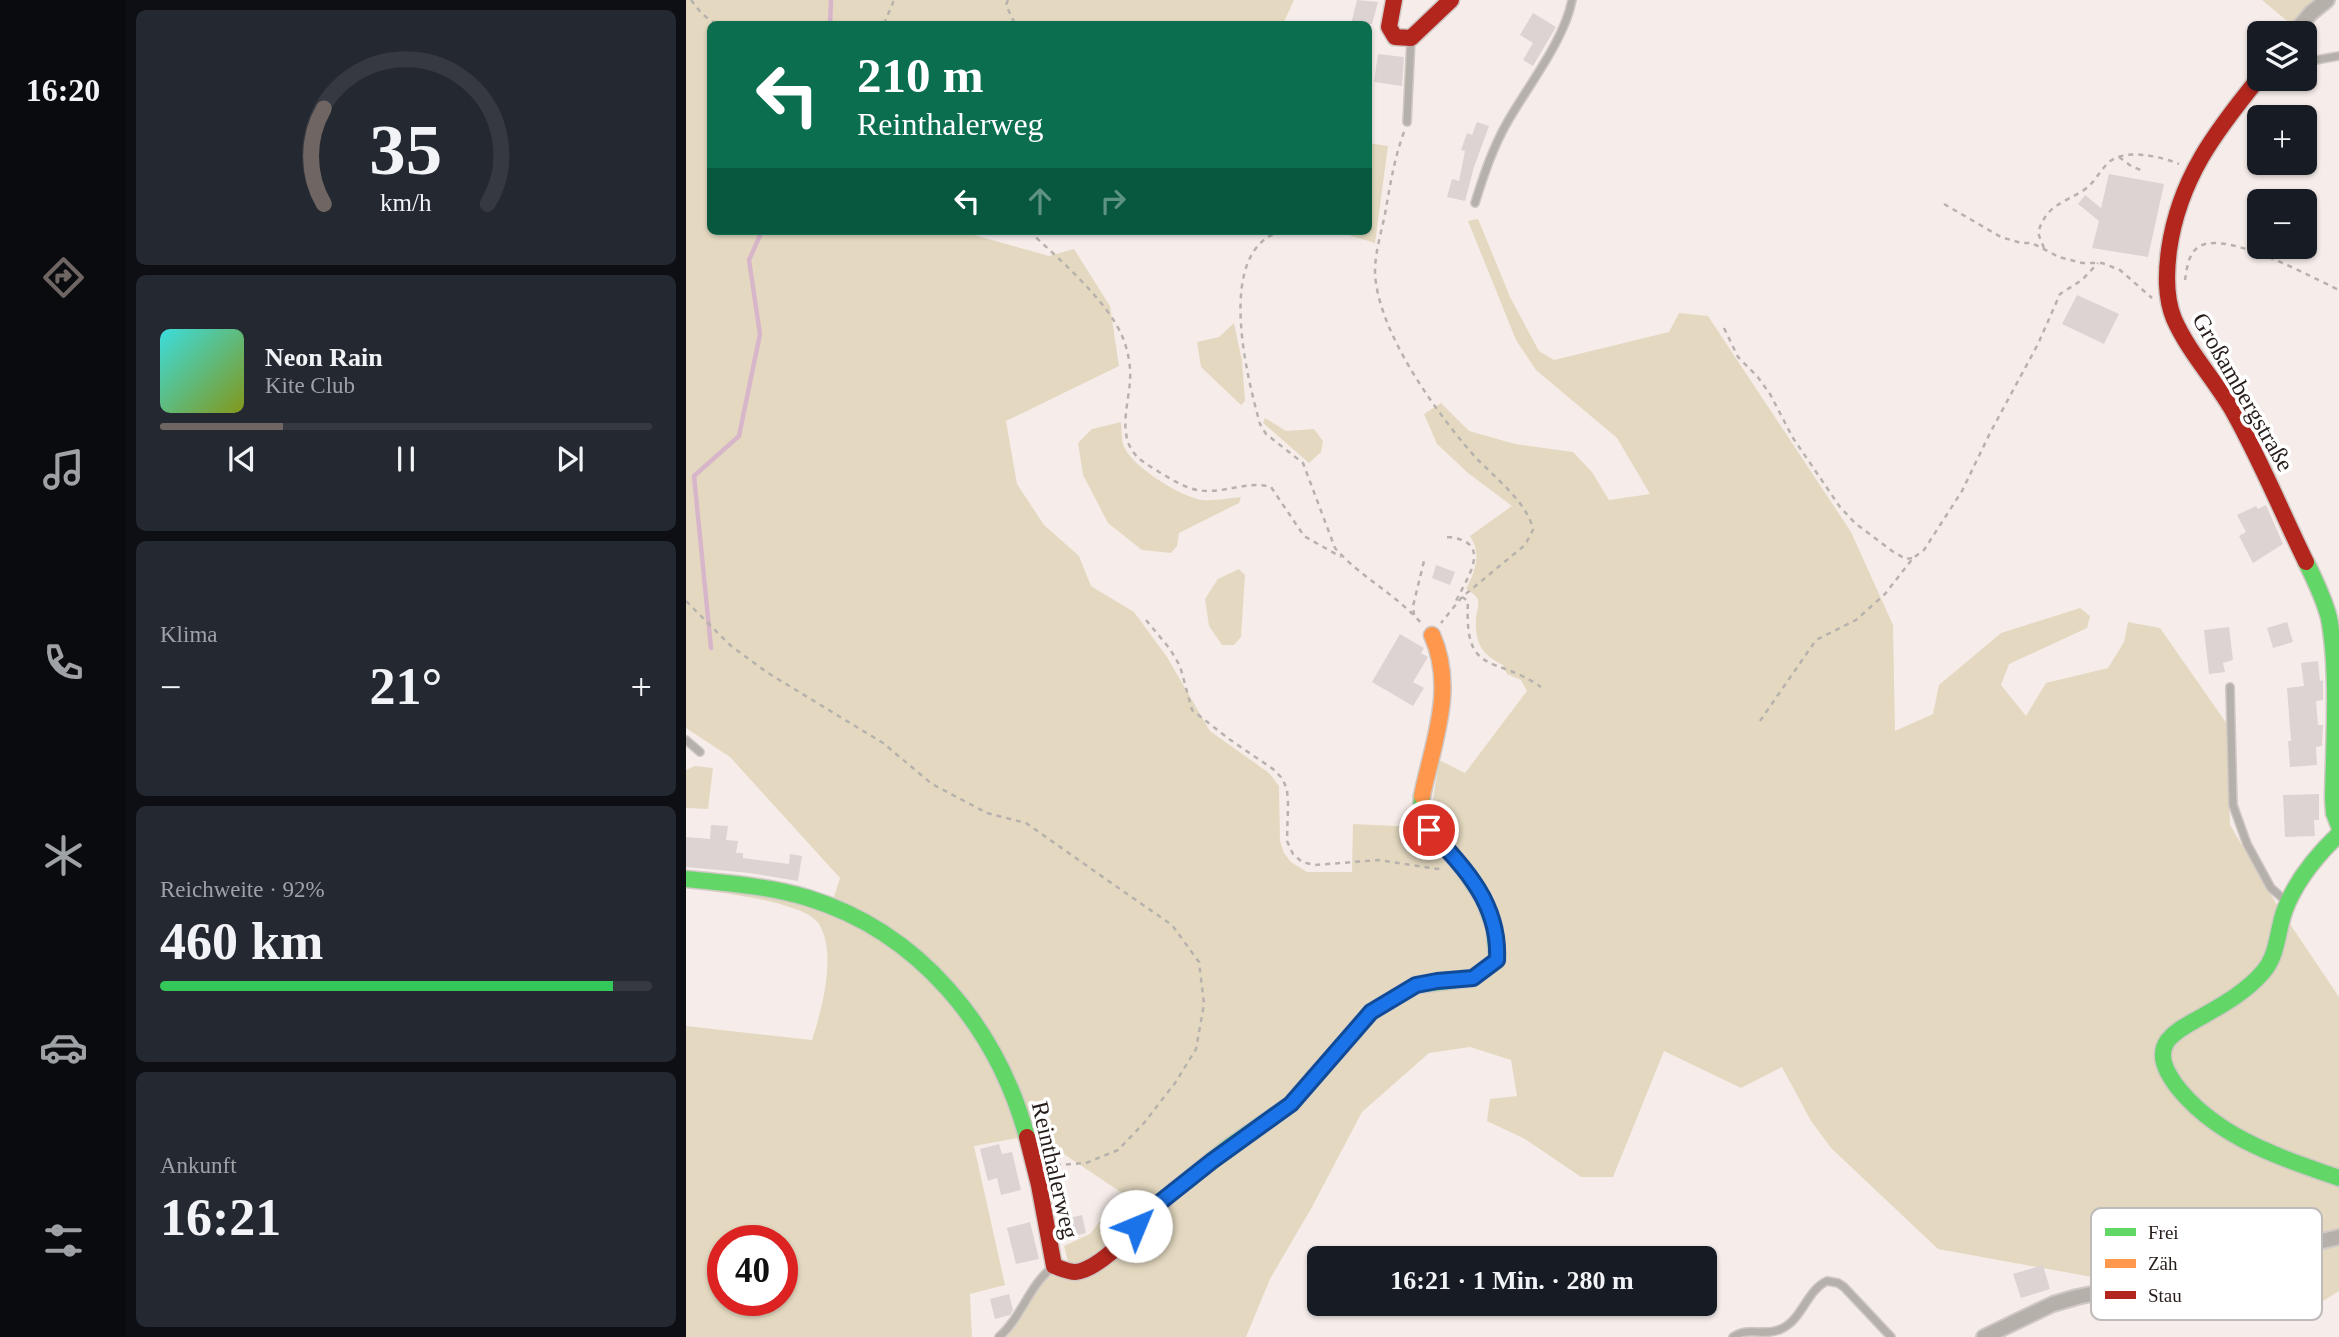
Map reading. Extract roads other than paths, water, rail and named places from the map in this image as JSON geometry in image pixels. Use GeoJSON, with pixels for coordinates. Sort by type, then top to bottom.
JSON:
{"type":"FeatureCollection","features":[{"type":"Feature","properties":{"kind":"street"},"geometry":{"type":"LineString","coordinates":[[1395,0],[1388,19],[1389,29],[1402,39],[1411,38],[1451,0]]}},
{"type":"Feature","properties":{"kind":"street"},"geometry":{"type":"LineString","coordinates":[[2304,21],[2327,0]]}},
{"type":"Feature","properties":{"kind":"street","name":"Großambergstraße"},"geometry":{"type":"LineString","coordinates":[[2249,91],[2206,146],[2192,169],[2179,205],[2167,259],[2169,304],[2189,346],[2244,430],[2325,604],[2334,645],[2333,808],[2339,826]]}},
{"type":"Feature","properties":{"kind":"street","name":"Reinthalerweg"},"geometry":{"type":"LineString","coordinates":[[686,879],[789,893],[845,912],[901,946],[950,991],[990,1042],[1018,1104],[1054,1266],[1074,1272],[1103,1260],[1159,1203],[1230,1146],[1291,1104],[1371,1012],[1416,985],[1473,978],[1497,960],[1497,944],[1488,909],[1476,882],[1429,830],[1422,818],[1423,790],[1435,749],[1441,687],[1440,655],[1432,635]]}},
{"type":"Feature","properties":{"kind":"street"},"geometry":{"type":"LineString","coordinates":[[2339,834],[2314,859],[2287,902],[2274,953],[2264,971],[2241,991],[2176,1032],[2162,1054],[2166,1070],[2184,1095],[2233,1135],[2265,1152],[2339,1178]]}},
{"type":"Feature","properties":{"kind":"street"},"geometry":{"type":"LineString","coordinates":[[1984,1337],[2027,1315],[2065,1301],[2091,1295]]}},
{"type":"Feature","properties":{"kind":"lane"},"geometry":{"type":"LineString","coordinates":[[1475,202],[1489,159],[1507,122],[1562,29],[1572,0]]}},
{"type":"Feature","properties":{"kind":"lane"},"geometry":{"type":"LineString","coordinates":[[1407,122],[1411,38]]}},
{"type":"Feature","properties":{"kind":"lane"},"geometry":{"type":"LineString","coordinates":[[2317,60],[2339,56]]}},
{"type":"Feature","properties":{"kind":"lane"},"geometry":{"type":"LineString","coordinates":[[2230,687],[2233,806],[2246,844],[2271,888],[2287,902]]}},
{"type":"Feature","properties":{"kind":"lane"},"geometry":{"type":"LineString","coordinates":[[686,740],[700,752]]}},
{"type":"Feature","properties":{"kind":"lane"},"geometry":{"type":"LineString","coordinates":[[999,1337],[1013,1324],[1041,1276],[1054,1266]]}},
{"type":"Feature","properties":{"kind":"lane"},"geometry":{"type":"LineString","coordinates":[[1733,1337],[1743,1331],[1780,1330],[1794,1319],[1822,1282],[1827,1281],[1844,1287],[1891,1337]]}},
{"type":"Feature","properties":{"kind":"waterway"},"geometry":{"type":"LineString","coordinates":[[830,21],[831,0]]}},
{"type":"Feature","properties":{"kind":"waterway"},"geometry":{"type":"LineString","coordinates":[[711,648],[694,476],[739,436],[760,334],[749,260],[760,235]]}}]}
